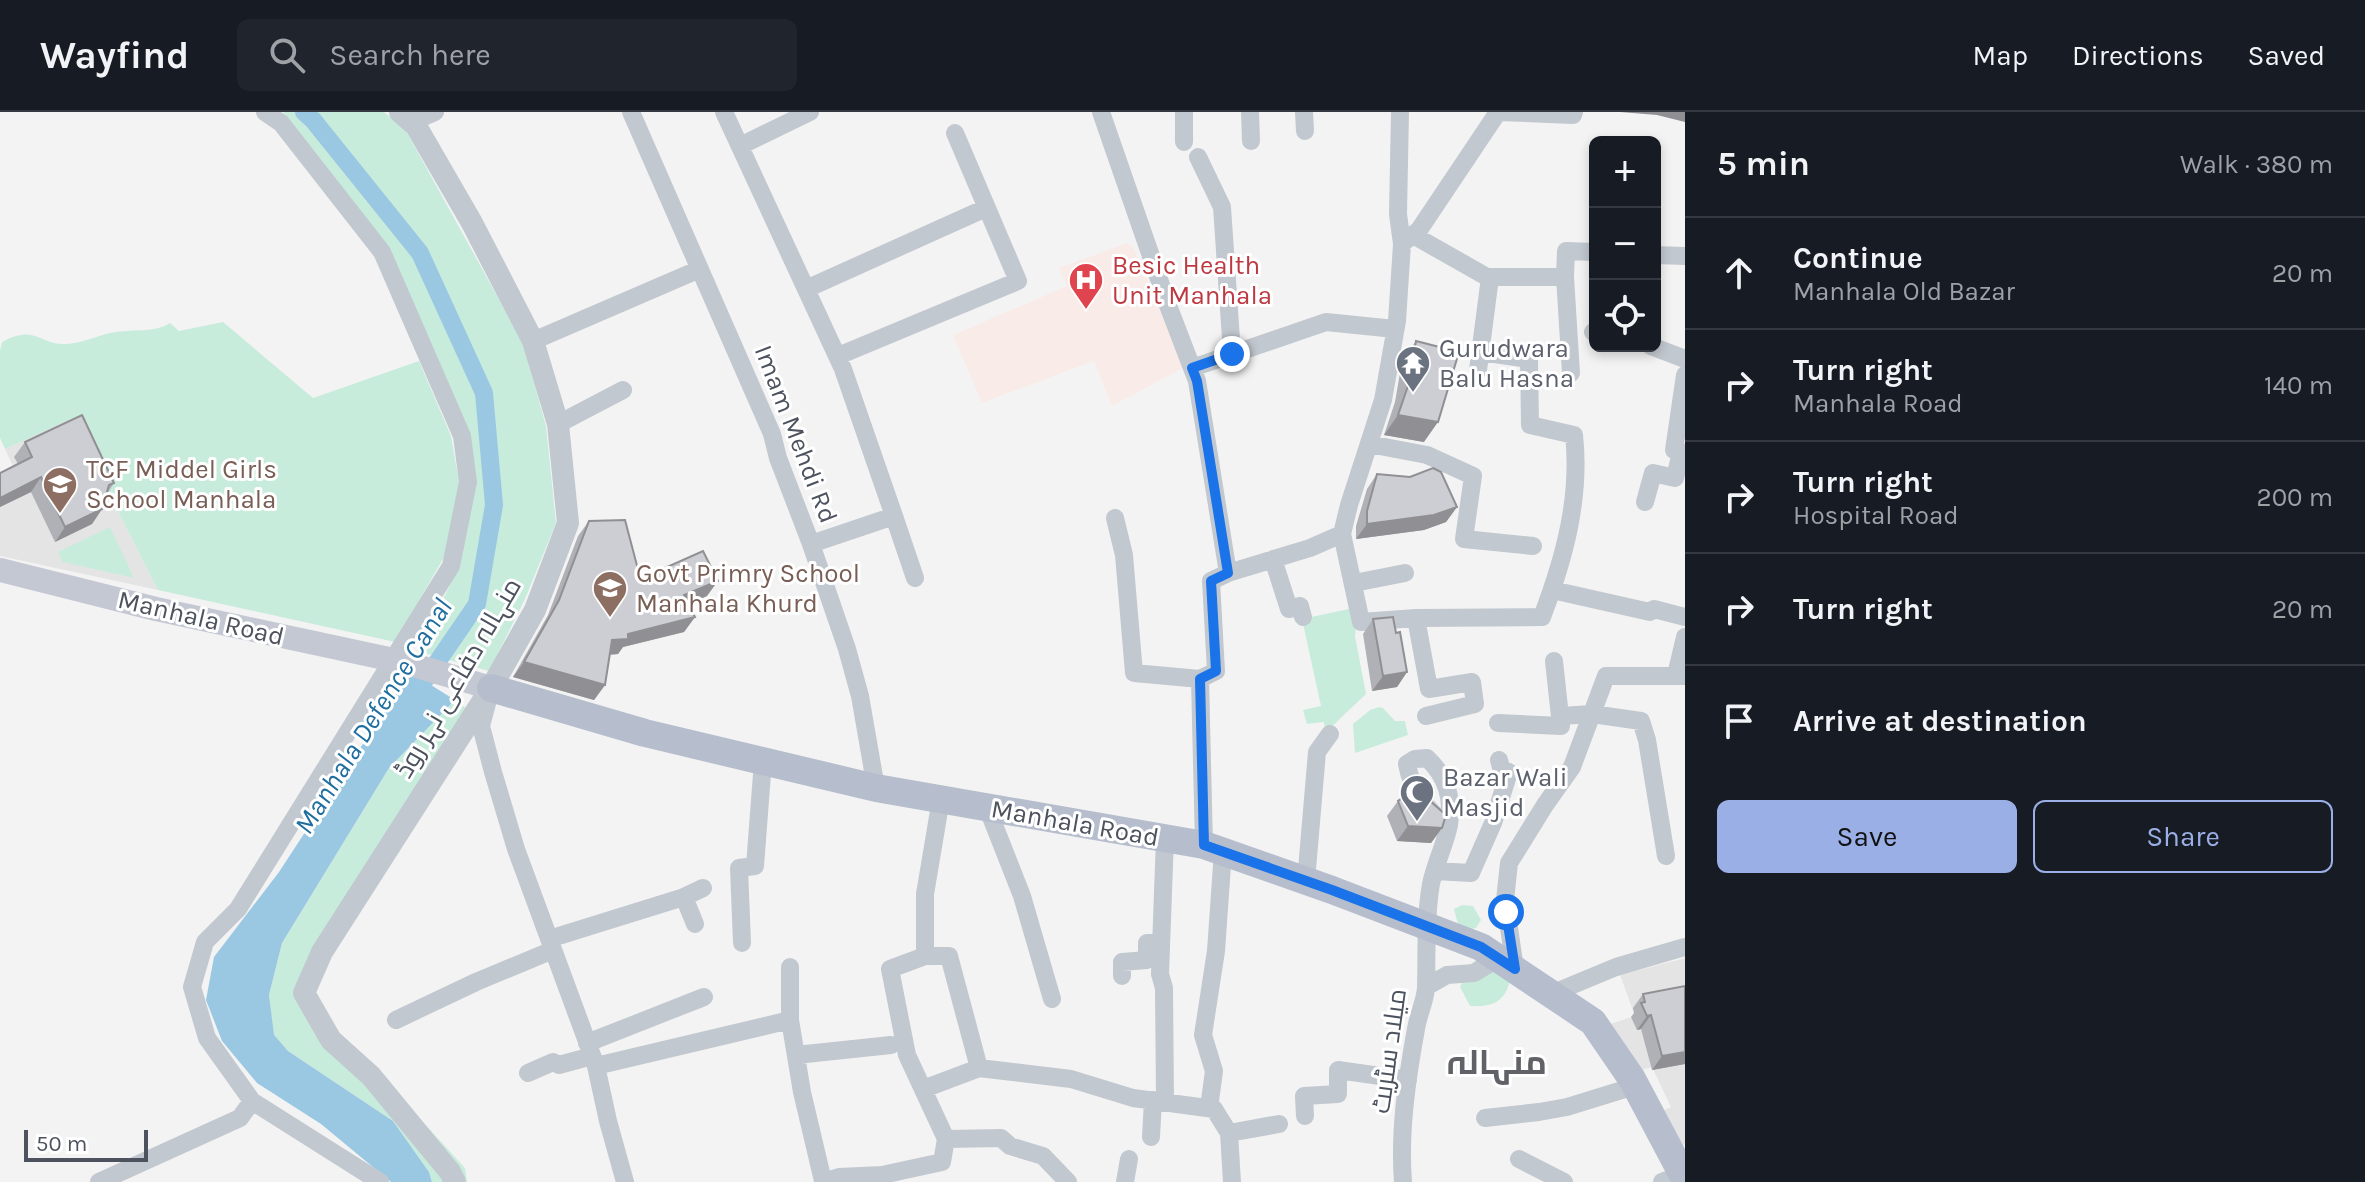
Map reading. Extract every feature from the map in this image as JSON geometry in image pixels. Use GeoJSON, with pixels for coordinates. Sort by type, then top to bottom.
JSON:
{"type":"FeatureCollection","features":[{"type":"Feature","properties":{"kind":"main road","name":"Manhala Road"},"geometry":{"type":"LineString","coordinates":[[0,570],[156,609],[398,661],[482,685],[561,699],[645,733],[876,788],[1214,848],[1306,881],[1481,947],[1593,1022],[1635,1086],[1676,1179]]}},
{"type":"Feature","properties":{"kind":"street"},"geometry":{"type":"LineString","coordinates":[[265,112],[281,123],[382,252],[462,436],[468,482],[451,566],[398,661],[238,909],[205,942],[192,987],[207,1038],[252,1101],[380,1182]]}},
{"type":"Feature","properties":{"kind":"street"},"geometry":{"type":"LineString","coordinates":[[406,117],[435,112]]}},
{"type":"Feature","properties":{"kind":"street","name":"Imam Mehdi Rd"},"geometry":{"type":"LineString","coordinates":[[631,112],[772,434],[847,649],[860,696],[876,788]]}},
{"type":"Feature","properties":{"kind":"street"},"geometry":{"type":"LineString","coordinates":[[724,112],[838,356],[915,578]]}},
{"type":"Feature","properties":{"kind":"street"},"geometry":{"type":"LineString","coordinates":[[740,146],[809,112]]}},
{"type":"Feature","properties":{"kind":"street"},"geometry":{"type":"LineString","coordinates":[[1101,112],[1197,381],[1228,573]]}},
{"type":"Feature","properties":{"kind":"street"},"geometry":{"type":"LineString","coordinates":[[1184,112],[1184,142]]}},
{"type":"Feature","properties":{"kind":"street"},"geometry":{"type":"LineString","coordinates":[[1250,112],[1251,141]]}},
{"type":"Feature","properties":{"kind":"street"},"geometry":{"type":"LineString","coordinates":[[1407,239],[1419,230],[1498,112],[1573,115],[1574,112]]}},
{"type":"Feature","properties":{"kind":"street"},"geometry":{"type":"LineString","coordinates":[[1398,114],[1398,214],[1407,239],[1383,400],[1342,534],[1361,622],[1416,618],[1542,617],[1573,517],[1574,435],[1530,425],[1529,359],[1480,361],[1489,285]]}},
{"type":"Feature","properties":{"kind":"street","name":"منہالہ دفاعی نہر روڈ"},"geometry":{"type":"LineString","coordinates":[[406,117],[472,223],[533,341],[558,424],[568,523],[535,610],[482,685],[322,952],[304,993],[331,1040],[371,1076],[455,1182]]}},
{"type":"Feature","properties":{"kind":"street"},"geometry":{"type":"LineString","coordinates":[[838,356],[1018,281],[955,133]]}},
{"type":"Feature","properties":{"kind":"street"},"geometry":{"type":"LineString","coordinates":[[1198,157],[1222,207],[1232,354]]}},
{"type":"Feature","properties":{"kind":"street"},"geometry":{"type":"LineString","coordinates":[[806,289],[986,208]]}},
{"type":"Feature","properties":{"kind":"street"},"geometry":{"type":"LineString","coordinates":[[1407,239],[1487,277],[1565,277]]}},
{"type":"Feature","properties":{"kind":"street"},"geometry":{"type":"LineString","coordinates":[[1571,373],[1566,251],[1589,252]]}},
{"type":"Feature","properties":{"kind":"street"},"geometry":{"type":"LineString","coordinates":[[1661,255],[1685,256]]}},
{"type":"Feature","properties":{"kind":"street"},"geometry":{"type":"LineString","coordinates":[[533,341],[700,269]]}},
{"type":"Feature","properties":{"kind":"street"},"geometry":{"type":"LineString","coordinates":[[1192,368],[1326,322],[1395,329]]}},
{"type":"Feature","properties":{"kind":"street"},"geometry":{"type":"LineString","coordinates":[[1661,350],[1685,359]]}},
{"type":"Feature","properties":{"kind":"street"},"geometry":{"type":"LineString","coordinates":[[1645,502],[1653,473],[1675,478],[1681,452],[1674,450],[1685,375]]}},
{"type":"Feature","properties":{"kind":"street"},"geometry":{"type":"LineString","coordinates":[[558,424],[623,390]]}},
{"type":"Feature","properties":{"kind":"street"},"geometry":{"type":"LineString","coordinates":[[1369,444],[1427,455],[1473,476],[1464,539],[1533,546]]}},
{"type":"Feature","properties":{"kind":"street"},"geometry":{"type":"LineString","coordinates":[[811,544],[894,516]]}},
{"type":"Feature","properties":{"kind":"street"},"geometry":{"type":"LineString","coordinates":[[1115,518],[1124,555],[1134,673],[1200,679],[1216,671],[1211,581],[1342,534]]}},
{"type":"Feature","properties":{"kind":"street"},"geometry":{"type":"LineString","coordinates":[[1273,559],[1289,609],[1300,606],[1303,617]]}},
{"type":"Feature","properties":{"kind":"street"},"geometry":{"type":"LineString","coordinates":[[1354,583],[1405,573]]}},
{"type":"Feature","properties":{"kind":"street"},"geometry":{"type":"LineString","coordinates":[[1552,590],[1685,617]]}},
{"type":"Feature","properties":{"kind":"street"},"geometry":{"type":"LineString","coordinates":[[1416,618],[1429,689],[1472,682],[1475,704],[1426,716]]}},
{"type":"Feature","properties":{"kind":"street"},"geometry":{"type":"LineString","coordinates":[[1426,987],[1447,975],[1474,973],[1507,964],[1505,900],[1509,863],[1572,767],[1606,676],[1680,675],[1685,637]]}},
{"type":"Feature","properties":{"kind":"street"},"geometry":{"type":"LineString","coordinates":[[1498,723],[1561,726],[1554,661]]}},
{"type":"Feature","properties":{"kind":"street"},"geometry":{"type":"LineString","coordinates":[[1200,679],[1214,848],[1216,951],[1203,1035],[1214,1071],[1209,1108]]}},
{"type":"Feature","properties":{"kind":"street"},"geometry":{"type":"LineString","coordinates":[[482,685],[481,726],[516,849],[592,1055],[625,1182]]}},
{"type":"Feature","properties":{"kind":"street"},"geometry":{"type":"LineString","coordinates":[[1561,716],[1592,714],[1641,721],[1647,740],[1666,856]]}},
{"type":"Feature","properties":{"kind":"street"},"geometry":{"type":"LineString","coordinates":[[1306,881],[1317,752],[1330,734]]}},
{"type":"Feature","properties":{"kind":"street"},"geometry":{"type":"LineString","coordinates":[[1435,871],[1471,873],[1493,823],[1509,772],[1502,771],[1499,760]]}},
{"type":"Feature","properties":{"kind":"street"},"geometry":{"type":"LineString","coordinates":[[742,943],[739,868],[755,866],[763,761]]}},
{"type":"Feature","properties":{"kind":"street"},"geometry":{"type":"LineString","coordinates":[[925,956],[925,894],[941,799]]}},
{"type":"Feature","properties":{"kind":"street"},"geometry":{"type":"LineString","coordinates":[[987,807],[1022,896],[1052,999]]}},
{"type":"Feature","properties":{"kind":"street","name":"میلاد سٹریٹ"},"geometry":{"type":"LineString","coordinates":[[1403,1182],[1401,1163],[1408,1080],[1416,1025],[1426,987],[1430,888],[1449,825]]}},
{"type":"Feature","properties":{"kind":"street"},"geometry":{"type":"LineString","coordinates":[[1151,1137],[1159,1101],[1165,838]]}},
{"type":"Feature","properties":{"kind":"street"},"geometry":{"type":"LineString","coordinates":[[396,1020],[551,945],[703,888]]}},
{"type":"Feature","properties":{"kind":"street"},"geometry":{"type":"LineString","coordinates":[[684,897],[695,924]]}},
{"type":"Feature","properties":{"kind":"street"},"geometry":{"type":"LineString","coordinates":[[1122,976],[1122,962],[1147,960],[1147,943],[1161,942]]}},
{"type":"Feature","properties":{"kind":"street"},"geometry":{"type":"LineString","coordinates":[[1551,994],[1616,967],[1685,947]]}},
{"type":"Feature","properties":{"kind":"street"},"geometry":{"type":"LineString","coordinates":[[790,967],[790,1020],[802,1092],[823,1182],[839,1177],[882,1175],[942,1162],[946,1139],[907,1055],[890,969],[925,956],[949,956],[979,1068]]}},
{"type":"Feature","properties":{"kind":"street"},"geometry":{"type":"LineString","coordinates":[[592,1055],[704,997]]}},
{"type":"Feature","properties":{"kind":"street"},"geometry":{"type":"LineString","coordinates":[[528,1073],[553,1062],[559,1065],[592,1055],[790,1020]]}},
{"type":"Feature","properties":{"kind":"street"},"geometry":{"type":"LineString","coordinates":[[796,1055],[891,1045]]}},
{"type":"Feature","properties":{"kind":"street"},"geometry":{"type":"LineString","coordinates":[[926,1088],[979,1068],[1071,1079],[1133,1098],[1214,1109],[1229,1133],[1232,1182]]}},
{"type":"Feature","properties":{"kind":"street"},"geometry":{"type":"LineString","coordinates":[[1305,1116],[1304,1096],[1338,1094],[1338,1070],[1408,1080]]}},
{"type":"Feature","properties":{"kind":"street"},"geometry":{"type":"LineString","coordinates":[[1485,1118],[1567,1107],[1635,1086]]}},
{"type":"Feature","properties":{"kind":"street"},"geometry":{"type":"LineString","coordinates":[[99,1182],[240,1118],[252,1101]]}},
{"type":"Feature","properties":{"kind":"street"},"geometry":{"type":"LineString","coordinates":[[1229,1133],[1279,1124]]}},
{"type":"Feature","properties":{"kind":"street"},"geometry":{"type":"LineString","coordinates":[[946,1139],[1001,1138],[1010,1146],[1043,1156],[1068,1182]]}},
{"type":"Feature","properties":{"kind":"street"},"geometry":{"type":"LineString","coordinates":[[1125,1182],[1129,1159]]}},
{"type":"Feature","properties":{"kind":"street"},"geometry":{"type":"LineString","coordinates":[[1519,1159],[1564,1182]]}},
{"type":"Feature","properties":{"kind":"shaded area","name":"Besic Health Unit Manhala"},"geometry":{"type":"Polygon","coordinates":[[[1127,243],[1134,248],[1185,367],[1112,406],[1094,361],[982,403],[953,335],[1067,286],[1059,268],[1127,243]]]}},
{"type":"Feature","properties":{"kind":"shaded area","name":"TCF Middel Girls School Manhala"},"geometry":{"type":"Polygon","coordinates":[[[71,418],[158,590],[0,556],[0,473],[13,466],[5,449],[71,418]]]}},
{"type":"Feature","properties":{"kind":"shaded area"},"geometry":{"type":"Polygon","coordinates":[[[1685,958],[1685,1144],[1676,1148],[1658,1113],[1671,1107],[1652,1067],[1638,1071],[1610,1024],[1635,1016],[1620,975],[1685,958]]]}},
{"type":"Feature","properties":{"kind":"green space"},"geometry":{"type":"Polygon","coordinates":[[[283,112],[384,112],[405,129],[523,343],[546,426],[556,523],[525,599],[489,671],[417,651],[458,569],[476,487],[470,433],[385,244],[283,112]]]}},
{"type":"Feature","properties":{"kind":"green space"},"geometry":{"type":"Polygon","coordinates":[[[223,322],[313,398],[419,361],[451,436],[459,482],[451,545],[395,642],[158,590],[71,419],[5,449],[0,438],[2,342],[30,335],[67,344],[170,323],[179,331],[223,322]]]}},
{"type":"Feature","properties":{"kind":"green space"},"geometry":{"type":"Polygon","coordinates":[[[110,527],[134,578],[63,562],[58,552],[110,527]]]}},
{"type":"Feature","properties":{"kind":"green space"},"geometry":{"type":"Polygon","coordinates":[[[1353,608],[1366,694],[1325,733],[1324,722],[1307,724],[1303,710],[1321,706],[1302,619],[1353,608]]]}},
{"type":"Feature","properties":{"kind":"green space"},"geometry":{"type":"Polygon","coordinates":[[[455,700],[470,711],[297,995],[465,1168],[467,1182],[432,1182],[429,1172],[393,1121],[288,1051],[273,1035],[269,995],[282,943],[389,768],[455,700]]]}},
{"type":"Feature","properties":{"kind":"green space"},"geometry":{"type":"Polygon","coordinates":[[[1379,707],[1395,721],[1405,721],[1408,735],[1355,753],[1353,724],[1370,710],[1379,707]]]}},
{"type":"Feature","properties":{"kind":"green space"},"geometry":{"type":"Polygon","coordinates":[[[1462,905],[1473,906],[1481,920],[1476,928],[1459,928],[1454,909],[1462,905]]]}},
{"type":"Feature","properties":{"kind":"green space"},"geometry":{"type":"Polygon","coordinates":[[[1480,957],[1510,981],[1501,999],[1485,1006],[1470,1006],[1460,987],[1471,964],[1480,957]]]}},
{"type":"Feature","properties":{"kind":"water"},"geometry":{"type":"Polygon","coordinates":[[[410,672],[455,700],[389,768],[282,943],[269,995],[274,1035],[288,1051],[393,1121],[429,1172],[432,1182],[391,1182],[321,1124],[257,1083],[222,1041],[206,1000],[214,957],[279,872],[410,672]]]}},
{"type":"Feature","properties":{"kind":"building"},"geometry":{"type":"Polygon","coordinates":[[[1416,341],[1459,352],[1438,422],[1398,415],[1409,383],[1416,341]]]}},
{"type":"Feature","properties":{"kind":"building"},"geometry":{"type":"Polygon","coordinates":[[[82,415],[114,483],[109,485],[102,509],[65,527],[41,477],[0,498],[0,473],[32,457],[25,442],[82,415]]]}},
{"type":"Feature","properties":{"kind":"building"},"geometry":{"type":"Polygon","coordinates":[[[1433,468],[1441,472],[1457,507],[1434,515],[1367,524],[1367,511],[1377,474],[1410,477],[1433,468]]]}},
{"type":"Feature","properties":{"kind":"building","name":"Govt Primry School Manhala Khurd"},"geometry":{"type":"Polygon","coordinates":[[[625,520],[640,577],[703,551],[718,581],[684,595],[695,617],[628,634],[628,639],[612,640],[605,685],[524,662],[559,600],[589,521],[625,520]]]}},
{"type":"Feature","properties":{"kind":"building"},"geometry":{"type":"Polygon","coordinates":[[[1393,617],[1396,633],[1400,632],[1407,672],[1383,676],[1373,619],[1393,617]]]}},
{"type":"Feature","properties":{"kind":"building"},"geometry":{"type":"Polygon","coordinates":[[[1419,787],[1446,815],[1442,828],[1408,826],[1398,801],[1419,787]]]}},
{"type":"Feature","properties":{"kind":"building"},"geometry":{"type":"Polygon","coordinates":[[[1685,986],[1685,1052],[1662,1056],[1651,1015],[1647,1016],[1641,1003],[1645,1002],[1643,994],[1685,986]]]}},
{"type":"Feature","properties":{"kind":"waterway","name":"Manhala Defence Canal"},"geometry":{"type":"LineString","coordinates":[[304,112],[420,253],[484,393],[494,505],[477,604],[425,680]]}},
{"type":"Feature","properties":{"kind":"place","name":"Besic Health Unit Manhala"},"geometry":{"type":"Point","coordinates":[1086,311]}},
{"type":"Feature","properties":{"kind":"place","name":"Gurudwara Balu Hasna"},"geometry":{"type":"Point","coordinates":[1413,394]}},
{"type":"Feature","properties":{"kind":"place","name":"TCF Middel Girls School Manhala"},"geometry":{"type":"Point","coordinates":[60,515]}},
{"type":"Feature","properties":{"kind":"place","name":"Govt Primry School Manhala Khurd"},"geometry":{"type":"Point","coordinates":[610,619]}},
{"type":"Feature","properties":{"kind":"place","name":"Bazar Wali Masjid"},"geometry":{"type":"Point","coordinates":[1417,823]}},
{"type":"Feature","properties":{"kind":"district","name":"منہالہ"},"geometry":{"type":"Point","coordinates":[1497,1063]}},
{"type":"Feature","properties":{"kind":"route"},"geometry":{"type":"LineString","coordinates":[[1232,354],[1192,368],[1197,381],[1228,573],[1211,581],[1216,671],[1200,679],[1204,845],[1481,947],[1515,969],[1506,912]]}}]}
